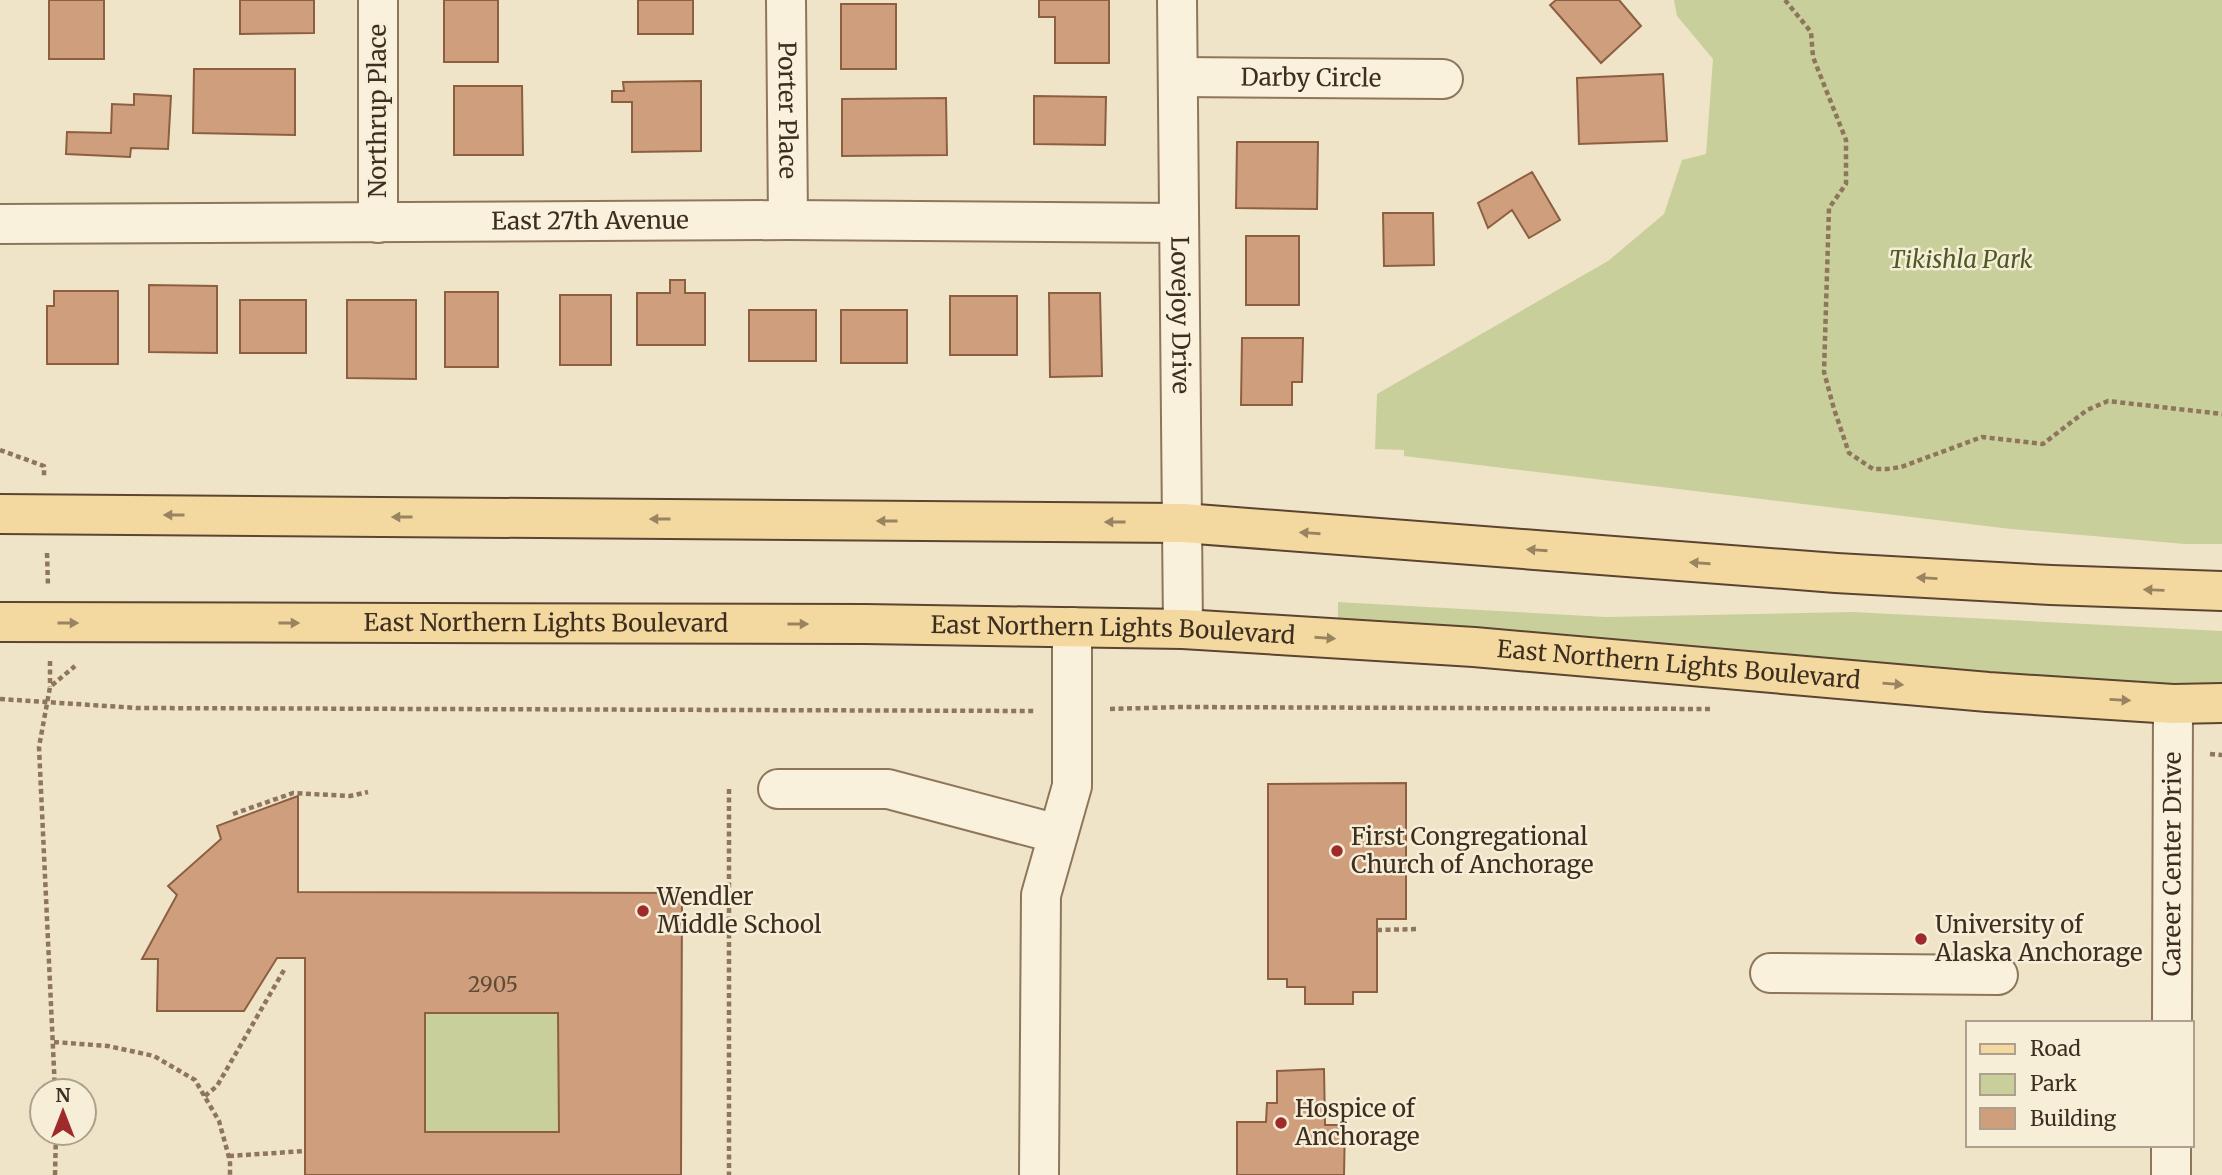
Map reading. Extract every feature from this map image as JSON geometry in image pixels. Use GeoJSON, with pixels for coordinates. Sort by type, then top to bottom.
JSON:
{"type":"FeatureCollection","features":[{"type":"Feature","properties":{"kind":"main road"},"geometry":{"type":"LineString","coordinates":[[0,514],[1183,523],[1836,573],[2065,586],[2222,591]]}},
{"type":"Feature","properties":{"kind":"main road","name":"East Northern Lights Boulevard"},"geometry":{"type":"LineString","coordinates":[[0,622],[865,624],[1183,629],[1474,647],[1987,692],[2173,704],[2222,703]]}},
{"type":"Feature","properties":{"kind":"street","name":"Northrup Place"},"geometry":{"type":"LineString","coordinates":[[378,0],[378,223]]}},
{"type":"Feature","properties":{"kind":"street","name":"Porter Place"},"geometry":{"type":"LineString","coordinates":[[786,0],[788,220]]}},
{"type":"Feature","properties":{"kind":"street","name":"Lovejoy Drive"},"geometry":{"type":"LineString","coordinates":[[1177,0],[1183,629]]}},
{"type":"Feature","properties":{"kind":"street","name":"Darby Circle"},"geometry":{"type":"LineString","coordinates":[[1178,77],[1443,79]]}},
{"type":"Feature","properties":{"kind":"street","name":"East 27th Avenue"},"geometry":{"type":"LineString","coordinates":[[0,223],[788,220],[1179,223]]}},
{"type":"Feature","properties":{"kind":"street"},"geometry":{"type":"LineString","coordinates":[[1039,1175],[1041,895],[1072,786],[1072,628]]}},
{"type":"Feature","properties":{"kind":"street","name":"Career Center Drive"},"geometry":{"type":"LineString","coordinates":[[2172,1021],[2173,704]]}},
{"type":"Feature","properties":{"kind":"street"},"geometry":{"type":"LineString","coordinates":[[778,789],[888,789],[1058,834]]}},
{"type":"Feature","properties":{"kind":"street"},"geometry":{"type":"LineString","coordinates":[[1770,973],[1998,975]]}},
{"type":"Feature","properties":{"kind":"street"},"geometry":{"type":"LineString","coordinates":[[2171,1147],[2171,1175]]}},
{"type":"Feature","properties":{"kind":"path"},"geometry":{"type":"LineString","coordinates":[[1785,0],[1811,32],[1813,57],[1846,140],[1846,184],[1829,208],[1824,372],[1849,453],[1873,469],[1886,469],[1901,467],[1982,437],[2043,444],[2087,410],[2108,401],[2222,414]]}},
{"type":"Feature","properties":{"kind":"path"},"geometry":{"type":"LineString","coordinates":[[0,450],[44,466],[50,687],[39,747],[55,1077]]}},
{"type":"Feature","properties":{"kind":"path"},"geometry":{"type":"LineString","coordinates":[[50,687],[75,666]]}},
{"type":"Feature","properties":{"kind":"path"},"geometry":{"type":"LineString","coordinates":[[0,699],[48,702]]}},
{"type":"Feature","properties":{"kind":"path"},"geometry":{"type":"LineString","coordinates":[[729,789],[729,1175]]}},
{"type":"Feature","properties":{"kind":"path"},"geometry":{"type":"LineString","coordinates":[[233,814],[293,793],[351,796],[368,792]]}},
{"type":"Feature","properties":{"kind":"path"},"geometry":{"type":"LineString","coordinates":[[1377,930],[1419,929]]}},
{"type":"Feature","properties":{"kind":"path"},"geometry":{"type":"LineString","coordinates":[[205,1096],[217,1086],[284,970]]}},
{"type":"Feature","properties":{"kind":"path"},"geometry":{"type":"LineString","coordinates":[[54,1042],[108,1046],[154,1056],[195,1080],[219,1121],[229,1156],[230,1175]]}},
{"type":"Feature","properties":{"kind":"path"},"geometry":{"type":"LineString","coordinates":[[55,1175],[56,1147]]}},
{"type":"Feature","properties":{"kind":"path"},"geometry":{"type":"LineString","coordinates":[[229,1156],[305,1151]]}},
{"type":"Feature","properties":{"kind":"green space","name":"Tikishla Park"},"geometry":{"type":"Polygon","coordinates":[[[1674,0],[2222,0],[2222,544],[2185,544],[2011,529],[1404,456],[1404,450],[1375,449],[1377,394],[1608,261],[1664,214],[1682,160],[1706,154],[1713,59],[1677,16],[1674,0]]]}},
{"type":"Feature","properties":{"kind":"green space"},"geometry":{"type":"Polygon","coordinates":[[[1338,602],[1606,617],[1852,612],[2222,631],[2222,688],[2112,691],[1338,627],[1338,602]]]}},
{"type":"Feature","properties":{"kind":"green space"},"geometry":{"type":"Polygon","coordinates":[[[425,1013],[558,1013],[559,1132],[425,1132],[425,1013]]]}},
{"type":"Feature","properties":{"kind":"building"},"geometry":{"type":"Polygon","coordinates":[[[49,0],[104,0],[104,59],[49,59],[49,0]]]}},
{"type":"Feature","properties":{"kind":"building"},"geometry":{"type":"Polygon","coordinates":[[[240,0],[314,0],[314,33],[240,34],[240,0]]]}},
{"type":"Feature","properties":{"kind":"building"},"geometry":{"type":"Polygon","coordinates":[[[444,0],[498,0],[498,62],[444,62],[444,0]]]}},
{"type":"Feature","properties":{"kind":"building"},"geometry":{"type":"Polygon","coordinates":[[[638,0],[693,0],[693,34],[638,34],[638,0]]]}},
{"type":"Feature","properties":{"kind":"building"},"geometry":{"type":"Polygon","coordinates":[[[1039,0],[1109,0],[1109,63],[1055,63],[1055,17],[1039,17],[1039,0]]]}},
{"type":"Feature","properties":{"kind":"building"},"geometry":{"type":"Polygon","coordinates":[[[1556,0],[1619,0],[1641,26],[1601,63],[1550,5],[1556,0]]]}},
{"type":"Feature","properties":{"kind":"building"},"geometry":{"type":"Polygon","coordinates":[[[841,4],[896,4],[896,69],[841,69],[841,4]]]}},
{"type":"Feature","properties":{"kind":"building"},"geometry":{"type":"Polygon","coordinates":[[[194,69],[295,69],[295,135],[193,133],[194,69]]]}},
{"type":"Feature","properties":{"kind":"building"},"geometry":{"type":"Polygon","coordinates":[[[1663,74],[1667,141],[1579,144],[1577,78],[1663,74]]]}},
{"type":"Feature","properties":{"kind":"building"},"geometry":{"type":"Polygon","coordinates":[[[701,81],[701,151],[632,152],[632,102],[612,102],[612,91],[624,91],[623,82],[701,81]]]}},
{"type":"Feature","properties":{"kind":"building"},"geometry":{"type":"Polygon","coordinates":[[[454,86],[522,86],[523,155],[454,155],[454,86]]]}},
{"type":"Feature","properties":{"kind":"building"},"geometry":{"type":"Polygon","coordinates":[[[134,94],[171,96],[168,149],[131,148],[130,157],[66,154],[67,132],[111,133],[112,104],[134,105],[134,94]]]}},
{"type":"Feature","properties":{"kind":"building"},"geometry":{"type":"Polygon","coordinates":[[[1034,96],[1106,97],[1105,145],[1034,144],[1034,96]]]}},
{"type":"Feature","properties":{"kind":"building"},"geometry":{"type":"Polygon","coordinates":[[[946,98],[947,155],[842,156],[842,99],[946,98]]]}},
{"type":"Feature","properties":{"kind":"building"},"geometry":{"type":"Polygon","coordinates":[[[1237,142],[1318,142],[1317,209],[1236,208],[1237,142]]]}},
{"type":"Feature","properties":{"kind":"building"},"geometry":{"type":"Polygon","coordinates":[[[1532,172],[1560,220],[1529,238],[1512,210],[1488,228],[1478,203],[1532,172]]]}},
{"type":"Feature","properties":{"kind":"building"},"geometry":{"type":"Polygon","coordinates":[[[1383,213],[1433,213],[1434,265],[1384,266],[1383,213]]]}},
{"type":"Feature","properties":{"kind":"building"},"geometry":{"type":"Polygon","coordinates":[[[1246,236],[1299,236],[1299,305],[1246,305],[1246,236]]]}},
{"type":"Feature","properties":{"kind":"building"},"geometry":{"type":"Polygon","coordinates":[[[670,280],[685,280],[685,293],[705,293],[705,345],[637,345],[637,293],[670,293],[670,280]]]}},
{"type":"Feature","properties":{"kind":"building"},"geometry":{"type":"Polygon","coordinates":[[[149,285],[217,286],[217,353],[149,352],[149,285]]]}},
{"type":"Feature","properties":{"kind":"building"},"geometry":{"type":"Polygon","coordinates":[[[54,291],[118,291],[118,364],[47,364],[47,306],[54,306],[54,291]]]}},
{"type":"Feature","properties":{"kind":"building"},"geometry":{"type":"Polygon","coordinates":[[[445,292],[498,292],[498,367],[445,367],[445,292]]]}},
{"type":"Feature","properties":{"kind":"building"},"geometry":{"type":"Polygon","coordinates":[[[1049,293],[1100,293],[1102,376],[1050,377],[1049,293]]]}},
{"type":"Feature","properties":{"kind":"building"},"geometry":{"type":"Polygon","coordinates":[[[560,295],[611,295],[611,365],[560,365],[560,295]]]}},
{"type":"Feature","properties":{"kind":"building"},"geometry":{"type":"Polygon","coordinates":[[[950,296],[1017,296],[1017,355],[950,355],[950,296]]]}},
{"type":"Feature","properties":{"kind":"building"},"geometry":{"type":"Polygon","coordinates":[[[240,300],[306,300],[306,353],[240,353],[240,300]]]}},
{"type":"Feature","properties":{"kind":"building"},"geometry":{"type":"Polygon","coordinates":[[[347,300],[416,300],[416,379],[347,378],[347,300]]]}},
{"type":"Feature","properties":{"kind":"building"},"geometry":{"type":"Polygon","coordinates":[[[749,310],[816,310],[816,361],[749,361],[749,310]]]}},
{"type":"Feature","properties":{"kind":"building"},"geometry":{"type":"Polygon","coordinates":[[[841,310],[907,310],[907,363],[841,363],[841,310]]]}},
{"type":"Feature","properties":{"kind":"building"},"geometry":{"type":"Polygon","coordinates":[[[1242,338],[1303,338],[1302,382],[1292,382],[1292,405],[1241,405],[1242,338]]]}},
{"type":"Feature","properties":{"kind":"building","name":"First Congregational Church of Anchorage"},"geometry":{"type":"Polygon","coordinates":[[[1406,783],[1406,919],[1377,919],[1377,992],[1353,992],[1353,1004],[1305,1004],[1305,987],[1287,987],[1287,979],[1268,979],[1268,784],[1406,783]]]}},
{"type":"Feature","properties":{"kind":"building","name":"Wendler Middle School"},"geometry":{"type":"Polygon","coordinates":[[[298,796],[298,892],[682,893],[681,1175],[305,1175],[305,958],[277,958],[244,1011],[157,1011],[158,959],[142,959],[177,895],[168,886],[221,839],[217,826],[298,796]],[[425,1013],[425,1132],[559,1132],[558,1013],[425,1013]]]}},
{"type":"Feature","properties":{"kind":"building","name":"Hospice of Anchorage"},"geometry":{"type":"Polygon","coordinates":[[[1324,1069],[1325,1125],[1345,1125],[1344,1175],[1237,1175],[1237,1122],[1266,1122],[1267,1103],[1277,1103],[1277,1071],[1324,1069]]]}},
{"type":"Feature","properties":{"kind":"place","name":"First Congregational Church of Anchorage"},"geometry":{"type":"Point","coordinates":[1337,851]}},
{"type":"Feature","properties":{"kind":"place","name":"Wendler Middle School"},"geometry":{"type":"Point","coordinates":[643,911]}},
{"type":"Feature","properties":{"kind":"place","name":"University of Alaska Anchorage"},"geometry":{"type":"Point","coordinates":[1921,939]}},
{"type":"Feature","properties":{"kind":"place","name":"Hospice of Anchorage"},"geometry":{"type":"Point","coordinates":[1281,1123]}}]}
